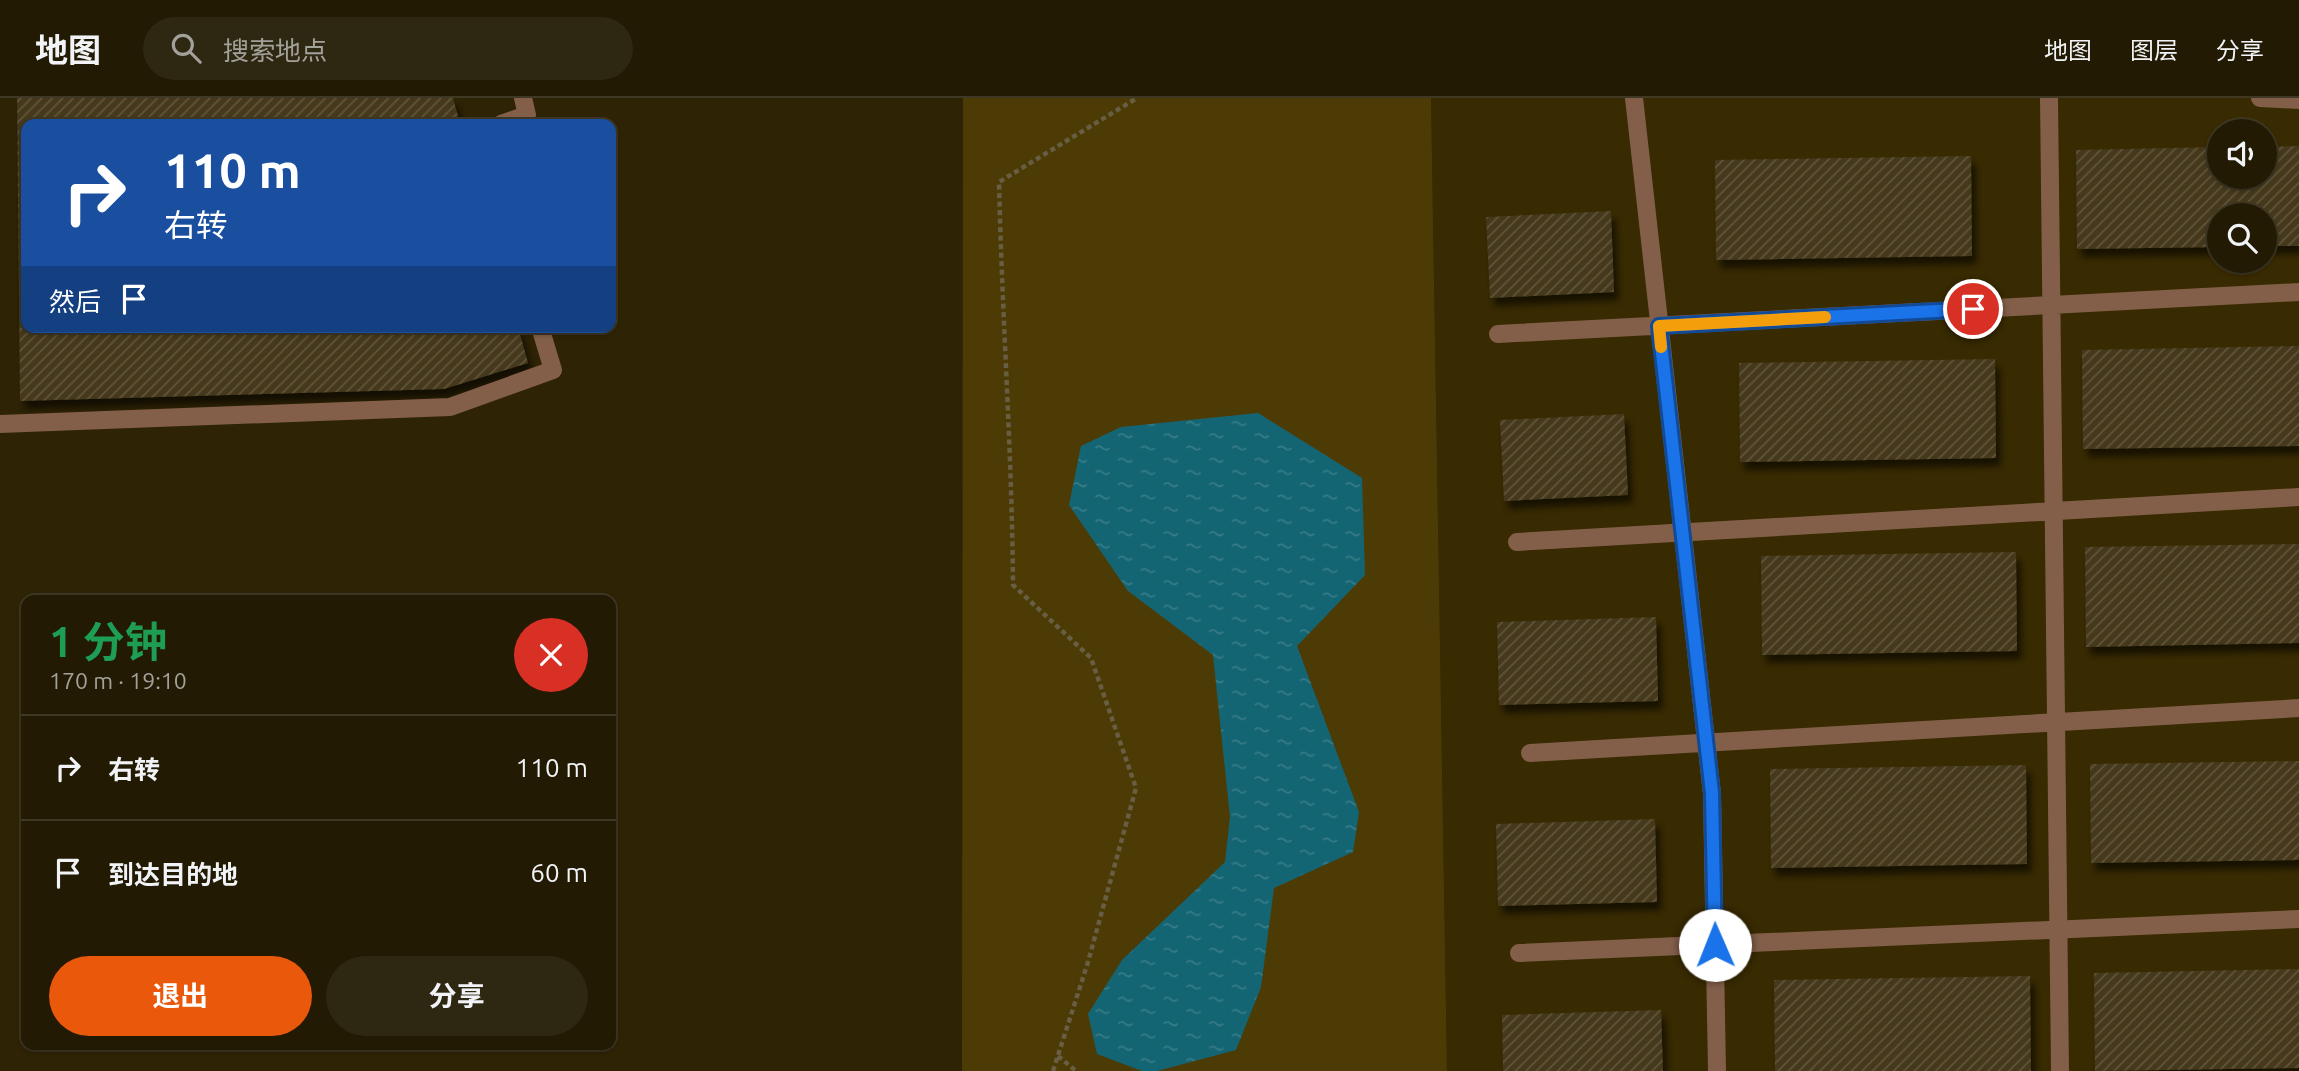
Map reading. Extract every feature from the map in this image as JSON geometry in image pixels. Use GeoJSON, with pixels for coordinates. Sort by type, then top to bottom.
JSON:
{"type":"FeatureCollection","features":[{"type":"Feature","properties":{"kind":"lane"},"geometry":{"type":"LineString","coordinates":[[515,119],[527,115],[523,98]]}},
{"type":"Feature","properties":{"kind":"lane"},"geometry":{"type":"LineString","coordinates":[[1634,98],[1712,793],[1717,1071]]}},
{"type":"Feature","properties":{"kind":"lane"},"geometry":{"type":"LineString","coordinates":[[2049,98],[2060,1071]]}},
{"type":"Feature","properties":{"kind":"lane"},"geometry":{"type":"LineString","coordinates":[[2260,98],[2299,100]]}},
{"type":"Feature","properties":{"kind":"lane"},"geometry":{"type":"LineString","coordinates":[[1498,334],[2299,292]]}},
{"type":"Feature","properties":{"kind":"lane"},"geometry":{"type":"LineString","coordinates":[[0,424],[450,407],[553,370],[542,333]]}},
{"type":"Feature","properties":{"kind":"lane"},"geometry":{"type":"LineString","coordinates":[[1517,542],[2299,497]]}},
{"type":"Feature","properties":{"kind":"lane"},"geometry":{"type":"LineString","coordinates":[[1530,752],[2299,708]]}},
{"type":"Feature","properties":{"kind":"lane"},"geometry":{"type":"LineString","coordinates":[[1519,953],[2299,919]]}},
{"type":"Feature","properties":{"kind":"path"},"geometry":{"type":"LineString","coordinates":[[1053,1071],[1088,962],[1136,788],[1091,659],[1013,585],[1012,457],[1001,302],[999,182],[1137,98]]}},
{"type":"Feature","properties":{"kind":"path"},"geometry":{"type":"LineString","coordinates":[[1058,1056],[1076,1071]]}},
{"type":"Feature","properties":{"kind":"shaded area"},"geometry":{"type":"Polygon","coordinates":[[[963,98],[1431,98],[1447,1071],[962,1071],[963,98]]]}},
{"type":"Feature","properties":{"kind":"shaded area"},"geometry":{"type":"Polygon","coordinates":[[[1431,98],[2299,98],[2299,1071],[1447,1071],[1431,98]]]}},
{"type":"Feature","properties":{"kind":"water"},"geometry":{"type":"Polygon","coordinates":[[[1258,413],[1362,478],[1365,575],[1297,646],[1359,812],[1353,852],[1274,888],[1261,987],[1236,1050],[1157,1071],[1142,1071],[1097,1054],[1088,1014],[1122,960],[1225,862],[1230,817],[1213,655],[1128,591],[1069,505],[1081,446],[1121,427],[1258,413]]]}},
{"type":"Feature","properties":{"kind":"building"},"geometry":{"type":"Polygon","coordinates":[[[17,98],[453,98],[459,119],[21,119],[21,333],[520,333],[528,363],[444,389],[20,401],[17,98]]]}},
{"type":"Feature","properties":{"kind":"building"},"geometry":{"type":"Polygon","coordinates":[[[2299,146],[2299,246],[2277,246],[2277,203],[2207,203],[2207,247],[2077,249],[2076,150],[2207,147],[2207,189],[2277,189],[2277,147],[2299,146]]]}},
{"type":"Feature","properties":{"kind":"building"},"geometry":{"type":"Polygon","coordinates":[[[1971,156],[1972,256],[1716,260],[1715,160],[1971,156]]]}},
{"type":"Feature","properties":{"kind":"building"},"geometry":{"type":"Polygon","coordinates":[[[1611,211],[1614,292],[1490,298],[1486,217],[1611,211]]]}},
{"type":"Feature","properties":{"kind":"building"},"geometry":{"type":"Polygon","coordinates":[[[2299,346],[2299,446],[2083,449],[2082,350],[2299,346]]]}},
{"type":"Feature","properties":{"kind":"building"},"geometry":{"type":"Polygon","coordinates":[[[1995,359],[1996,458],[1740,462],[1739,363],[1995,359]]]}},
{"type":"Feature","properties":{"kind":"building"},"geometry":{"type":"Polygon","coordinates":[[[1624,414],[1628,495],[1504,501],[1500,420],[1624,414]]]}},
{"type":"Feature","properties":{"kind":"building"},"geometry":{"type":"Polygon","coordinates":[[[2299,544],[2299,643],[2086,647],[2085,547],[2299,544]]]}},
{"type":"Feature","properties":{"kind":"building"},"geometry":{"type":"Polygon","coordinates":[[[2016,552],[2017,651],[1762,655],[1761,556],[2016,552]]]}},
{"type":"Feature","properties":{"kind":"building"},"geometry":{"type":"Polygon","coordinates":[[[1656,617],[1658,701],[1499,705],[1497,622],[1656,617]]]}},
{"type":"Feature","properties":{"kind":"building"},"geometry":{"type":"Polygon","coordinates":[[[2299,761],[2299,860],[2091,863],[2090,764],[2299,761]]]}},
{"type":"Feature","properties":{"kind":"building"},"geometry":{"type":"Polygon","coordinates":[[[2026,765],[2027,864],[1771,868],[1770,769],[2026,765]]]}},
{"type":"Feature","properties":{"kind":"building"},"geometry":{"type":"Polygon","coordinates":[[[1655,819],[1657,902],[1498,906],[1496,824],[1655,819]]]}},
{"type":"Feature","properties":{"kind":"building"},"geometry":{"type":"Polygon","coordinates":[[[2299,969],[2299,1068],[2095,1071],[2094,973],[2299,969]]]}},
{"type":"Feature","properties":{"kind":"building"},"geometry":{"type":"Polygon","coordinates":[[[2030,976],[2031,1071],[1775,1071],[1774,980],[2030,976]]]}},
{"type":"Feature","properties":{"kind":"building"},"geometry":{"type":"Polygon","coordinates":[[[1661,1010],[1663,1071],[1503,1071],[1502,1015],[1661,1010]]]}},
{"type":"Feature","properties":{"kind":"slow traffic"},"geometry":{"type":"LineString","coordinates":[[1661,347],[1659,326],[1825,317]]}},
{"type":"Feature","properties":{"kind":"route"},"geometry":{"type":"LineString","coordinates":[[1715,945],[1712,793],[1659,326],[1973,309]]}}]}
